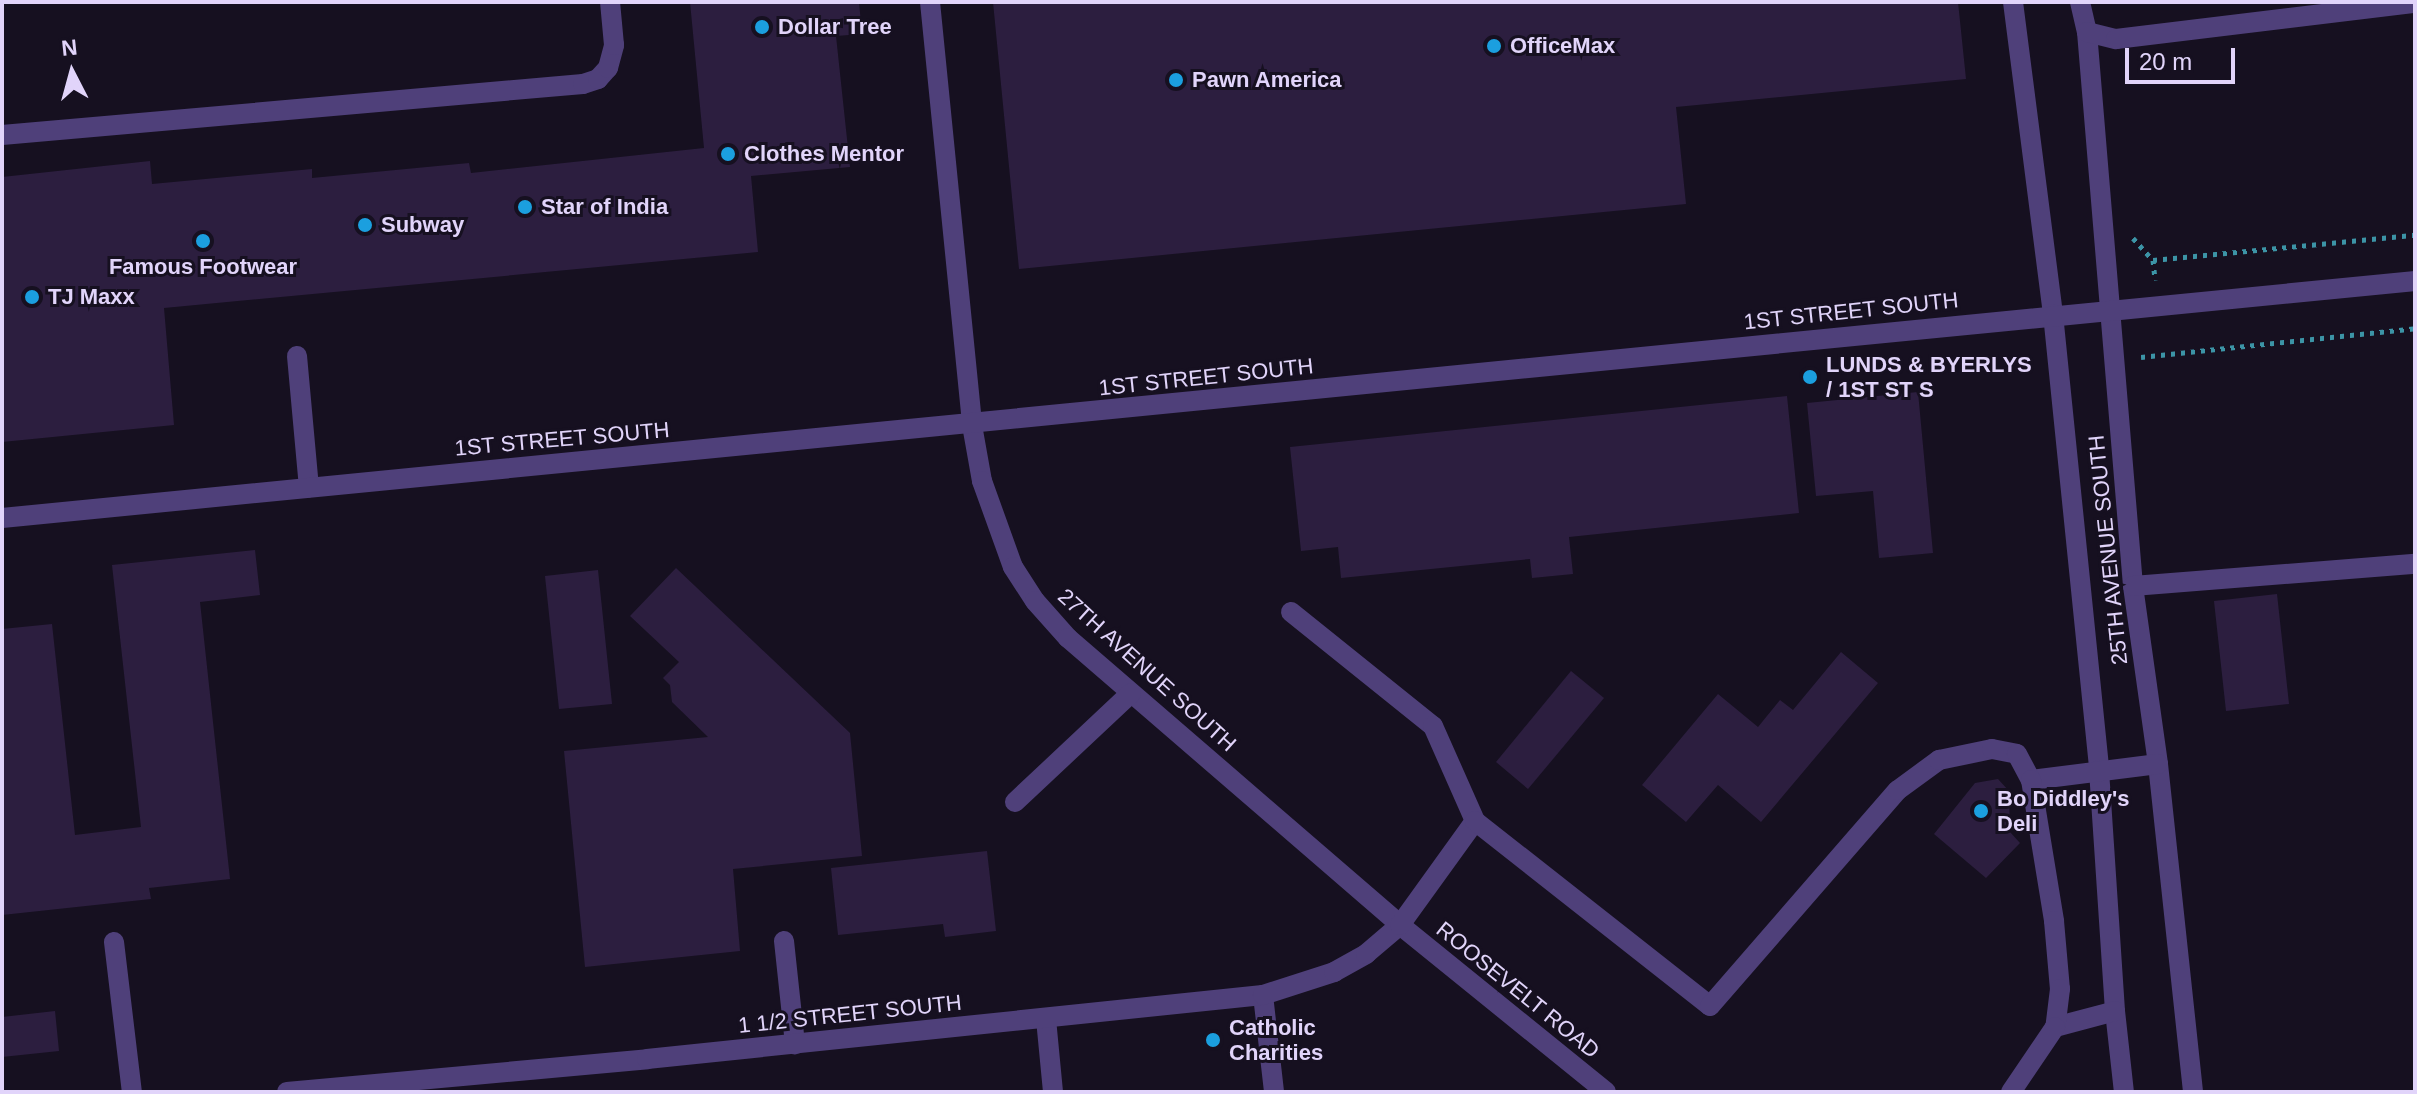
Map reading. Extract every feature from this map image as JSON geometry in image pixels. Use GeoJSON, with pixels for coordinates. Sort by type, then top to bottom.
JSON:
{"type":"FeatureCollection","features":[{"type":"Feature","properties":{"kind":"street"},"geometry":{"type":"LineString","coordinates":[[2,135],[583,84],[598,79],[608,68],[614,45],[610,2]]}},
{"type":"Feature","properties":{"kind":"street","name":"27TH AVENUE SOUTH"},"geometry":{"type":"LineString","coordinates":[[930,2],[972,425],[982,481],[1013,567],[1035,601],[1068,638],[1400,925]]}},
{"type":"Feature","properties":{"kind":"street","name":"25TH AVENUE SOUTH"},"geometry":{"type":"LineString","coordinates":[[2013,2],[2053,314],[2099,770],[2115,1011],[2124,1092]]}},
{"type":"Feature","properties":{"kind":"street","name":"25TH AVENUE SOUTH"},"geometry":{"type":"LineString","coordinates":[[2080,2],[2087,32],[2133,586],[2158,764],[2193,1092]]}},
{"type":"Feature","properties":{"kind":"street"},"geometry":{"type":"LineString","coordinates":[[2087,32],[2116,39],[2386,4],[2415,3]]}},
{"type":"Feature","properties":{"kind":"street","name":"1ST STREET SOUTH"},"geometry":{"type":"LineString","coordinates":[[2,518],[972,425],[2110,308],[2152,308],[2415,281]]}},
{"type":"Feature","properties":{"kind":"street"},"geometry":{"type":"LineString","coordinates":[[297,356],[309,487]]}},
{"type":"Feature","properties":{"kind":"street"},"geometry":{"type":"LineString","coordinates":[[2133,586],[2415,564]]}},
{"type":"Feature","properties":{"kind":"street"},"geometry":{"type":"LineString","coordinates":[[1291,612],[1433,726],[1475,821],[1710,1006],[1898,790],[1939,760],[1992,749],[2017,754],[2031,780],[2054,921],[2060,989],[2055,1027],[2011,1092]]}},
{"type":"Feature","properties":{"kind":"street"},"geometry":{"type":"LineString","coordinates":[[1015,802],[1131,693]]}},
{"type":"Feature","properties":{"kind":"street"},"geometry":{"type":"LineString","coordinates":[[2031,780],[2158,764]]}},
{"type":"Feature","properties":{"kind":"street","name":"1 1/2 STREET SOUTH"},"geometry":{"type":"LineString","coordinates":[[287,1092],[795,1044],[1263,995],[1334,972],[1366,954],[1400,925],[1475,821]]}},
{"type":"Feature","properties":{"kind":"street","name":"ROOSEVELT ROAD"},"geometry":{"type":"LineString","coordinates":[[1400,925],[1606,1092]]}},
{"type":"Feature","properties":{"kind":"street"},"geometry":{"type":"LineString","coordinates":[[784,941],[795,1044]]}},
{"type":"Feature","properties":{"kind":"street"},"geometry":{"type":"LineString","coordinates":[[114,942],[132,1092]]}},
{"type":"Feature","properties":{"kind":"street"},"geometry":{"type":"LineString","coordinates":[[1263,995],[1274,1092]]}},
{"type":"Feature","properties":{"kind":"street"},"geometry":{"type":"LineString","coordinates":[[2055,1027],[2115,1011]]}},
{"type":"Feature","properties":{"kind":"street"},"geometry":{"type":"LineString","coordinates":[[1046,1019],[1053,1092]]}},
{"type":"Feature","properties":{"kind":"path"},"geometry":{"type":"LineString","coordinates":[[2131,224],[2133,239],[2151,257],[2156,294],[2152,308]]}},
{"type":"Feature","properties":{"kind":"path"},"geometry":{"type":"LineString","coordinates":[[2140,262],[2151,257],[2415,235]]}},
{"type":"Feature","properties":{"kind":"path"},"geometry":{"type":"LineString","coordinates":[[2114,359],[2415,328]]}},
{"type":"Feature","properties":{"kind":"building"},"geometry":{"type":"Polygon","coordinates":[[[690,2],[859,2],[862,34],[836,36],[850,167],[751,176],[758,252],[164,308],[174,425],[2,442],[2,177],[150,161],[152,184],[312,169],[312,178],[469,163],[471,173],[704,148],[690,2]]]}},
{"type":"Feature","properties":{"kind":"building"},"geometry":{"type":"Polygon","coordinates":[[[993,2],[1958,2],[1966,79],[1676,107],[1686,204],[1019,269],[993,2]]]}},
{"type":"Feature","properties":{"kind":"building"},"geometry":{"type":"Polygon","coordinates":[[[1918,392],[1933,553],[1879,558],[1873,491],[1816,496],[1807,403],[1918,392]]]}},
{"type":"Feature","properties":{"kind":"building"},"geometry":{"type":"Polygon","coordinates":[[[1787,396],[1799,513],[1569,537],[1573,574],[1532,578],[1530,559],[1341,578],[1338,547],[1301,551],[1290,447],[1787,396]]]}},
{"type":"Feature","properties":{"kind":"building"},"geometry":{"type":"Polygon","coordinates":[[[255,550],[260,595],[200,602],[230,879],[149,888],[151,899],[2,915],[2,629],[52,624],[75,835],[141,827],[112,565],[255,550]]]}},
{"type":"Feature","properties":{"kind":"building"},"geometry":{"type":"Polygon","coordinates":[[[676,568],[850,733],[862,856],[733,869],[740,951],[585,967],[564,751],[708,737],[672,702],[670,685],[663,678],[679,662],[630,616],[676,568]]]}},
{"type":"Feature","properties":{"kind":"building"},"geometry":{"type":"Polygon","coordinates":[[[598,570],[612,704],[559,709],[545,576],[598,570]]]}},
{"type":"Feature","properties":{"kind":"building"},"geometry":{"type":"Polygon","coordinates":[[[2277,594],[2289,704],[2226,711],[2214,601],[2277,594]]]}},
{"type":"Feature","properties":{"kind":"building"},"geometry":{"type":"Polygon","coordinates":[[[1841,652],[1878,683],[1761,822],[1718,785],[1686,822],[1642,785],[1718,694],[1758,727],[1780,700],[1793,710],[1841,652]]]}},
{"type":"Feature","properties":{"kind":"building"},"geometry":{"type":"Polygon","coordinates":[[[1571,671],[1604,698],[1528,789],[1496,762],[1571,671]]]}},
{"type":"Feature","properties":{"kind":"building","name":"Bo Diddley's Deli"},"geometry":{"type":"Polygon","coordinates":[[[1998,779],[2009,791],[2010,832],[2020,843],[1986,878],[1934,834],[1975,783],[1998,779]]]}},
{"type":"Feature","properties":{"kind":"building"},"geometry":{"type":"Polygon","coordinates":[[[987,851],[996,931],[945,937],[943,924],[838,935],[831,868],[987,851]]]}},
{"type":"Feature","properties":{"kind":"building"},"geometry":{"type":"Polygon","coordinates":[[[55,1011],[59,1051],[2,1057],[2,1017],[55,1011]]]}},
{"type":"Feature","properties":{"kind":"place","name":"Dollar Tree"},"geometry":{"type":"Point","coordinates":[762,27]}},
{"type":"Feature","properties":{"kind":"place","name":"OfficeMax"},"geometry":{"type":"Point","coordinates":[1494,46]}},
{"type":"Feature","properties":{"kind":"place","name":"Pawn America"},"geometry":{"type":"Point","coordinates":[1176,80]}},
{"type":"Feature","properties":{"kind":"place","name":"Clothes Mentor"},"geometry":{"type":"Point","coordinates":[728,154]}},
{"type":"Feature","properties":{"kind":"place","name":"Star of India"},"geometry":{"type":"Point","coordinates":[525,207]}},
{"type":"Feature","properties":{"kind":"place","name":"Subway"},"geometry":{"type":"Point","coordinates":[365,225]}},
{"type":"Feature","properties":{"kind":"place","name":"Famous Footwear"},"geometry":{"type":"Point","coordinates":[203,241]}},
{"type":"Feature","properties":{"kind":"place","name":"TJ Maxx"},"geometry":{"type":"Point","coordinates":[32,297]}},
{"type":"Feature","properties":{"kind":"place","name":"LUNDS & BYERLYS / 1ST ST S"},"geometry":{"type":"Point","coordinates":[1810,377]}},
{"type":"Feature","properties":{"kind":"place","name":"Bo Diddley's Deli"},"geometry":{"type":"Point","coordinates":[1981,811]}},
{"type":"Feature","properties":{"kind":"place","name":"Catholic Charities"},"geometry":{"type":"Point","coordinates":[1213,1040]}}]}
